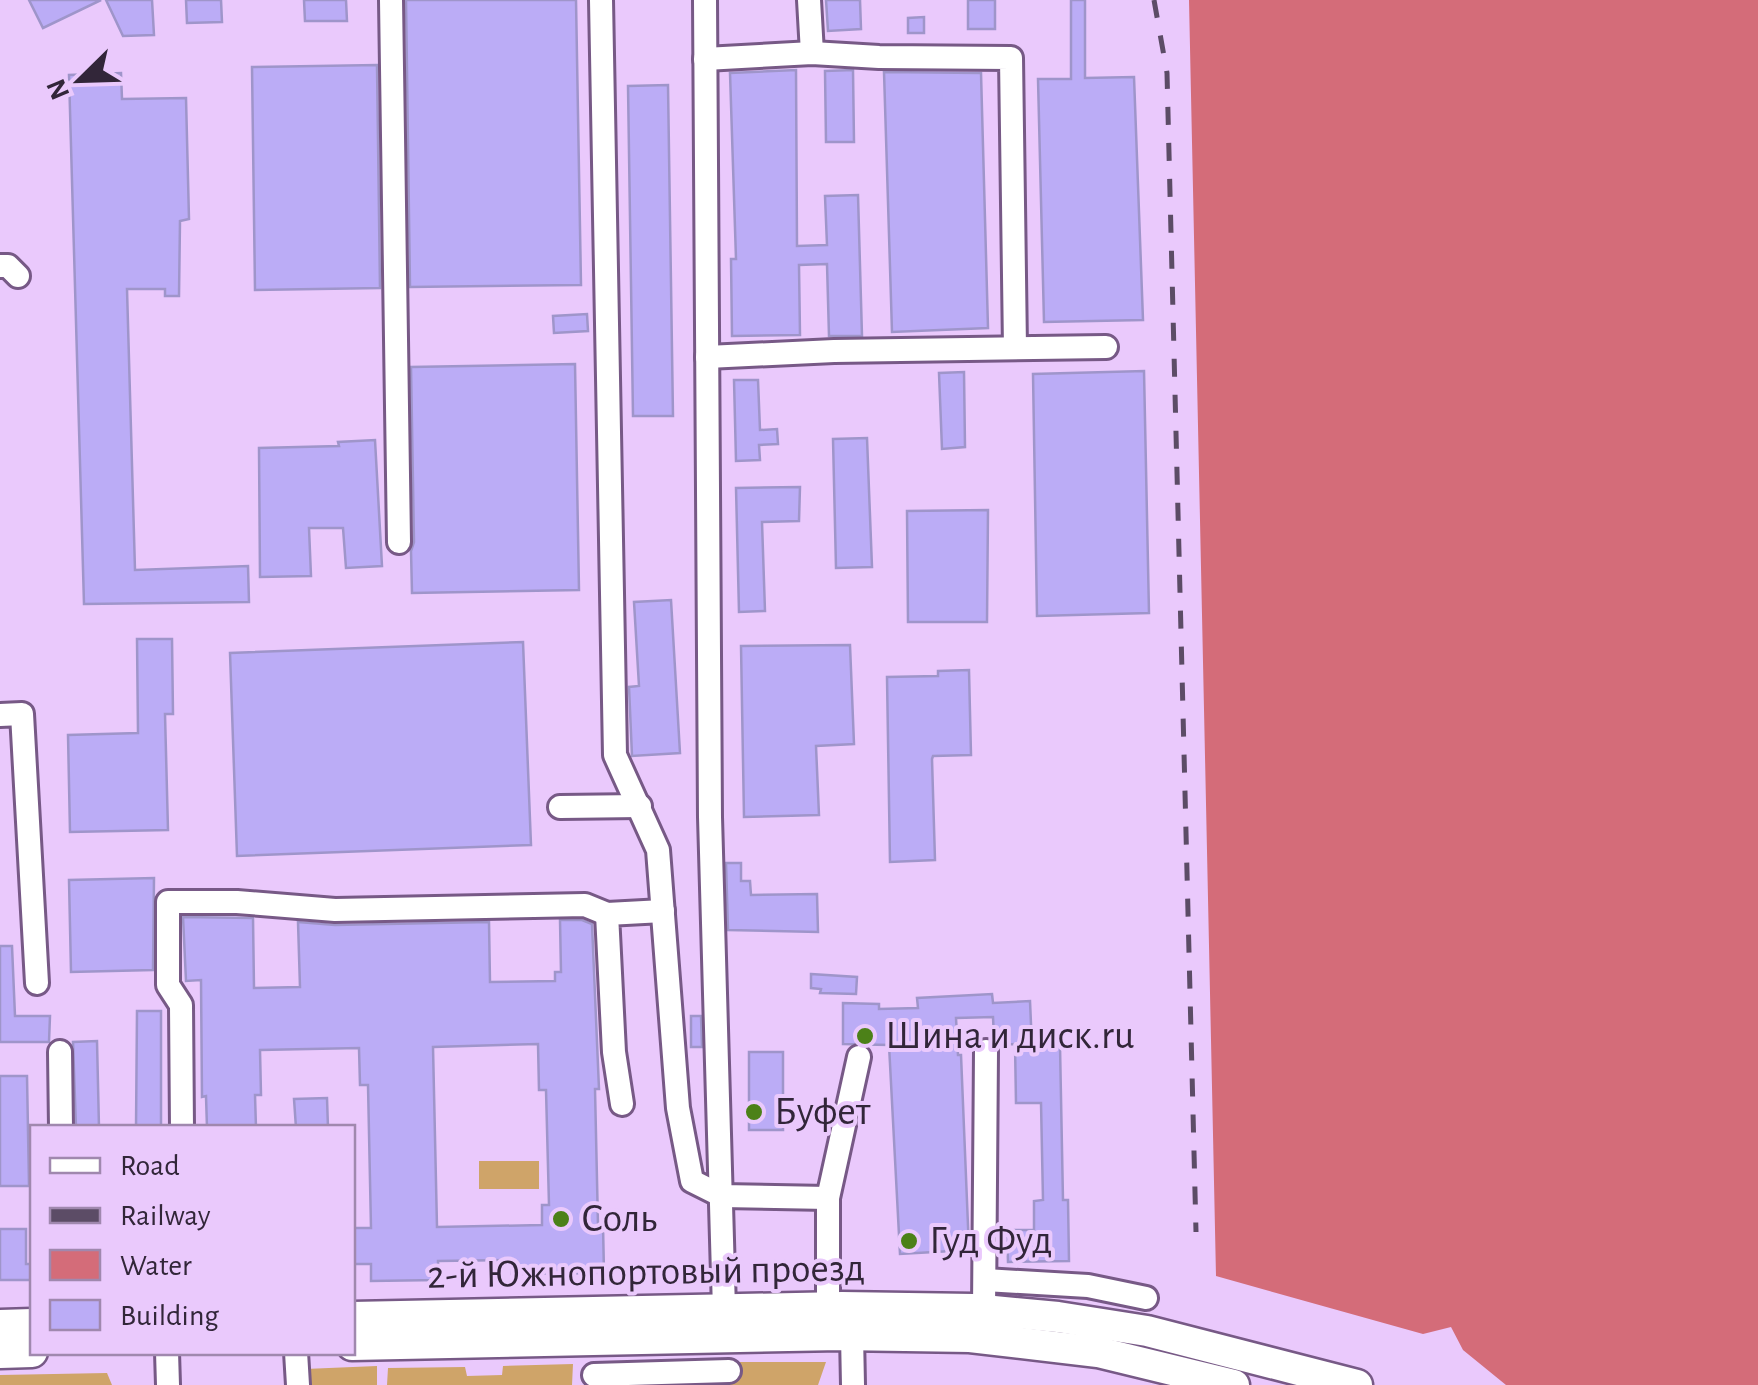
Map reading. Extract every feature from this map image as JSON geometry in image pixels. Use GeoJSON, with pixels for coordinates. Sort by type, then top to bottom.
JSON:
{"type":"FeatureCollection","features":[{"type":"Feature","properties":{"kind":"main road","name":"2-й Южнопортовый проезд"},"geometry":{"type":"LineString","coordinates":[[355,1317],[828,1308],[985,1295],[1355,1384]]}},
{"type":"Feature","properties":{"kind":"main road"},"geometry":{"type":"LineString","coordinates":[[0,1325],[30,1324]]}},
{"type":"Feature","properties":{"kind":"main road","name":"2-й Южнопортовый проезд"},"geometry":{"type":"LineString","coordinates":[[355,1345],[852,1335],[1010,1340],[1141,1360],[1234,1385]]}},
{"type":"Feature","properties":{"kind":"main road"},"geometry":{"type":"LineString","coordinates":[[0,1353],[30,1352]]}},
{"type":"Feature","properties":{"kind":"lane"},"geometry":{"type":"LineString","coordinates":[[391,0],[399,542]]}},
{"type":"Feature","properties":{"kind":"lane"},"geometry":{"type":"LineString","coordinates":[[601,0],[615,755],[658,850],[678,1108],[692,1181],[722,1196],[828,1198]]}},
{"type":"Feature","properties":{"kind":"lane"},"geometry":{"type":"LineString","coordinates":[[705,0],[710,817],[724,1310]]}},
{"type":"Feature","properties":{"kind":"lane"},"geometry":{"type":"LineString","coordinates":[[808,0],[812,53]]}},
{"type":"Feature","properties":{"kind":"lane"},"geometry":{"type":"LineString","coordinates":[[705,59],[812,53],[1011,58],[1015,348]]}},
{"type":"Feature","properties":{"kind":"lane"},"geometry":{"type":"LineString","coordinates":[[707,356],[1106,347]]}},
{"type":"Feature","properties":{"kind":"lane"},"geometry":{"type":"LineString","coordinates":[[0,715],[22,714],[36,983]]}},
{"type":"Feature","properties":{"kind":"lane"},"geometry":{"type":"LineString","coordinates":[[560,806],[640,806]]}},
{"type":"Feature","properties":{"kind":"lane"},"geometry":{"type":"LineString","coordinates":[[182,1125],[181,1004],[168,984],[168,902],[237,902],[334,910],[585,905],[607,914],[663,911]]}},
{"type":"Feature","properties":{"kind":"lane"},"geometry":{"type":"LineString","coordinates":[[607,914],[604,1052],[622,1104]]}},
{"type":"Feature","properties":{"kind":"lane"},"geometry":{"type":"LineString","coordinates":[[986,1051],[985,1295],[1088,1286],[1146,1298]]}},
{"type":"Feature","properties":{"kind":"lane"},"geometry":{"type":"LineString","coordinates":[[60,1052],[62,1125]]}},
{"type":"Feature","properties":{"kind":"lane"},"geometry":{"type":"LineString","coordinates":[[828,1308],[828,1198],[859,1057]]}},
{"type":"Feature","properties":{"kind":"lane"},"geometry":{"type":"LineString","coordinates":[[852,1335],[852,1385]]}},
{"type":"Feature","properties":{"kind":"lane"},"geometry":{"type":"LineString","coordinates":[[592,1341],[594,1380],[729,1371]]}},
{"type":"Feature","properties":{"kind":"lane"},"geometry":{"type":"LineString","coordinates":[[167,1355],[168,1385]]}},
{"type":"Feature","properties":{"kind":"lane"},"geometry":{"type":"LineString","coordinates":[[296,1355],[298,1385]]}},
{"type":"Feature","properties":{"kind":"shaded area"},"geometry":{"type":"Polygon","coordinates":[[[479,1161],[539,1161],[539,1189],[479,1189],[479,1161]]]}},
{"type":"Feature","properties":{"kind":"shaded area"},"geometry":{"type":"Polygon","coordinates":[[[733,1362],[826,1362],[818,1385],[722,1385],[722,1377],[733,1362]]]}},
{"type":"Feature","properties":{"kind":"shaded area"},"geometry":{"type":"Polygon","coordinates":[[[573,1364],[572,1385],[387,1385],[388,1368],[465,1367],[467,1376],[502,1375],[503,1366],[573,1364]]]}},
{"type":"Feature","properties":{"kind":"shaded area"},"geometry":{"type":"Polygon","coordinates":[[[377,1366],[377,1385],[305,1385],[305,1369],[377,1366]]]}},
{"type":"Feature","properties":{"kind":"shaded area"},"geometry":{"type":"Polygon","coordinates":[[[107,1373],[112,1385],[0,1385],[0,1375],[107,1373]]]}},
{"type":"Feature","properties":{"kind":"water"},"geometry":{"type":"Polygon","coordinates":[[[1189,0],[1758,0],[1758,1385],[1506,1385],[1463,1350],[1451,1327],[1423,1334],[1216,1276],[1189,0]]]}},
{"type":"Feature","properties":{"kind":"building"},"geometry":{"type":"Polygon","coordinates":[[[29,0],[101,0],[43,28],[29,0]]]}},
{"type":"Feature","properties":{"kind":"building"},"geometry":{"type":"Polygon","coordinates":[[[106,0],[152,0],[154,35],[123,36],[106,0]]]}},
{"type":"Feature","properties":{"kind":"building"},"geometry":{"type":"Polygon","coordinates":[[[186,0],[221,0],[222,22],[187,23],[186,0]]]}},
{"type":"Feature","properties":{"kind":"building"},"geometry":{"type":"Polygon","coordinates":[[[304,0],[346,0],[347,21],[305,21],[304,0]]]}},
{"type":"Feature","properties":{"kind":"building"},"geometry":{"type":"Polygon","coordinates":[[[406,0],[576,0],[581,285],[410,287],[406,0]]]}},
{"type":"Feature","properties":{"kind":"building"},"geometry":{"type":"Polygon","coordinates":[[[826,0],[860,0],[861,29],[828,31],[826,0]]]}},
{"type":"Feature","properties":{"kind":"building"},"geometry":{"type":"Polygon","coordinates":[[[968,0],[995,0],[995,29],[968,29],[968,0]]]}},
{"type":"Feature","properties":{"kind":"building"},"geometry":{"type":"Polygon","coordinates":[[[1071,0],[1085,0],[1085,78],[1134,77],[1143,320],[1044,322],[1038,79],[1071,79],[1071,0]]]}},
{"type":"Feature","properties":{"kind":"building"},"geometry":{"type":"Polygon","coordinates":[[[924,17],[924,33],[908,33],[908,18],[924,17]]]}},
{"type":"Feature","properties":{"kind":"building"},"geometry":{"type":"Polygon","coordinates":[[[377,65],[380,288],[255,290],[252,67],[377,65]]]}},
{"type":"Feature","properties":{"kind":"building"},"geometry":{"type":"Polygon","coordinates":[[[796,70],[797,246],[827,245],[825,196],[858,195],[862,336],[829,336],[827,264],[799,265],[800,335],[732,336],[731,259],[736,259],[730,73],[796,70]]]}},
{"type":"Feature","properties":{"kind":"building"},"geometry":{"type":"Polygon","coordinates":[[[853,70],[854,142],[826,142],[825,71],[853,70]]]}},
{"type":"Feature","properties":{"kind":"building"},"geometry":{"type":"Polygon","coordinates":[[[884,72],[981,73],[988,328],[892,332],[884,72]]]}},
{"type":"Feature","properties":{"kind":"building"},"geometry":{"type":"Polygon","coordinates":[[[121,73],[122,99],[186,98],[189,219],[180,221],[179,296],[165,296],[165,289],[127,289],[135,570],[248,566],[249,602],[84,604],[69,75],[121,73]]]}},
{"type":"Feature","properties":{"kind":"building"},"geometry":{"type":"Polygon","coordinates":[[[668,85],[673,416],[633,416],[628,86],[668,85]]]}},
{"type":"Feature","properties":{"kind":"building"},"geometry":{"type":"Polygon","coordinates":[[[587,314],[588,331],[554,333],[553,316],[587,314]]]}},
{"type":"Feature","properties":{"kind":"building"},"geometry":{"type":"Polygon","coordinates":[[[575,364],[579,590],[412,593],[411,367],[575,364]]]}},
{"type":"Feature","properties":{"kind":"building"},"geometry":{"type":"Polygon","coordinates":[[[1144,371],[1149,613],[1037,616],[1033,374],[1144,371]]]}},
{"type":"Feature","properties":{"kind":"building"},"geometry":{"type":"Polygon","coordinates":[[[964,372],[965,447],[942,449],[939,373],[964,372]]]}},
{"type":"Feature","properties":{"kind":"building"},"geometry":{"type":"Polygon","coordinates":[[[734,380],[758,380],[760,430],[777,429],[778,444],[759,445],[760,460],[736,461],[734,380]]]}},
{"type":"Feature","properties":{"kind":"building"},"geometry":{"type":"Polygon","coordinates":[[[867,438],[872,567],[836,568],[833,439],[867,438]]]}},
{"type":"Feature","properties":{"kind":"building"},"geometry":{"type":"Polygon","coordinates":[[[375,440],[382,566],[346,568],[343,528],[309,528],[311,576],[260,577],[259,448],[339,446],[338,442],[375,440]]]}},
{"type":"Feature","properties":{"kind":"building"},"geometry":{"type":"Polygon","coordinates":[[[800,487],[799,521],[762,522],[765,611],[739,612],[736,488],[800,487]]]}},
{"type":"Feature","properties":{"kind":"building"},"geometry":{"type":"Polygon","coordinates":[[[988,510],[987,622],[908,622],[907,511],[988,510]]]}},
{"type":"Feature","properties":{"kind":"building"},"geometry":{"type":"Polygon","coordinates":[[[671,600],[680,753],[632,756],[629,687],[639,686],[634,602],[671,600]]]}},
{"type":"Feature","properties":{"kind":"building"},"geometry":{"type":"Polygon","coordinates":[[[137,639],[172,639],[173,714],[165,714],[168,830],[70,832],[68,735],[138,733],[137,639]]]}},
{"type":"Feature","properties":{"kind":"building"},"geometry":{"type":"Polygon","coordinates":[[[523,642],[531,845],[237,856],[230,653],[523,642]]]}},
{"type":"Feature","properties":{"kind":"building"},"geometry":{"type":"Polygon","coordinates":[[[850,645],[854,744],[816,746],[819,815],[744,817],[741,646],[850,645]]]}},
{"type":"Feature","properties":{"kind":"building"},"geometry":{"type":"Polygon","coordinates":[[[969,670],[971,755],[932,759],[935,860],[890,862],[887,677],[938,676],[938,671],[969,670]]]}},
{"type":"Feature","properties":{"kind":"building"},"geometry":{"type":"Polygon","coordinates":[[[726,863],[741,863],[741,881],[750,881],[751,895],[817,894],[818,932],[728,930],[726,863]]]}},
{"type":"Feature","properties":{"kind":"building"},"geometry":{"type":"Polygon","coordinates":[[[154,878],[153,970],[71,972],[69,880],[154,878]]]}},
{"type":"Feature","properties":{"kind":"building"},"geometry":{"type":"Polygon","coordinates":[[[183,917],[253,918],[254,988],[300,987],[298,922],[489,922],[490,982],[555,981],[555,972],[561,972],[560,920],[592,924],[599,1089],[595,1089],[598,1225],[603,1225],[604,1273],[512,1274],[512,1260],[438,1261],[438,1280],[371,1281],[371,1264],[355,1264],[355,1228],[371,1228],[368,1085],[360,1085],[359,1048],[260,1050],[261,1095],[255,1095],[256,1125],[207,1125],[206,1096],[202,1097],[201,980],[186,981],[183,917]],[[538,1044],[433,1047],[437,1227],[542,1225],[542,1205],[549,1205],[546,1090],[539,1090],[538,1044]]]}},
{"type":"Feature","properties":{"kind":"building"},"geometry":{"type":"Polygon","coordinates":[[[0,946],[12,946],[15,1016],[50,1016],[49,1042],[0,1042],[0,946]]]}},
{"type":"Feature","properties":{"kind":"building"},"geometry":{"type":"Polygon","coordinates":[[[811,974],[857,977],[856,994],[820,993],[821,989],[811,988],[811,974]]]}},
{"type":"Feature","properties":{"kind":"building"},"geometry":{"type":"Polygon","coordinates":[[[992,994],[993,1003],[1030,1001],[1032,1047],[1060,1046],[1063,1200],[1068,1200],[1069,1261],[1008,1262],[1007,1230],[1034,1230],[1034,1201],[1043,1200],[1041,1103],[1016,1103],[1015,1044],[999,1045],[994,1038],[993,1017],[956,1018],[969,1250],[900,1254],[889,1045],[843,1044],[843,1003],[879,1004],[879,1009],[918,1008],[917,998],[992,994]]]}},
{"type":"Feature","properties":{"kind":"building"},"geometry":{"type":"Polygon","coordinates":[[[137,1011],[161,1011],[161,1125],[136,1125],[137,1011]]]}},
{"type":"Feature","properties":{"kind":"building"},"geometry":{"type":"Polygon","coordinates":[[[691,1016],[701,1016],[702,1047],[691,1047],[691,1016]]]}},
{"type":"Feature","properties":{"kind":"building"},"geometry":{"type":"Polygon","coordinates":[[[97,1041],[99,1125],[76,1125],[73,1042],[97,1041]]]}},
{"type":"Feature","properties":{"kind":"building"},"geometry":{"type":"Polygon","coordinates":[[[749,1052],[783,1052],[783,1130],[749,1130],[749,1052]]]}},
{"type":"Feature","properties":{"kind":"building"},"geometry":{"type":"Polygon","coordinates":[[[0,1076],[27,1076],[29,1186],[0,1186],[0,1076]]]}},
{"type":"Feature","properties":{"kind":"building"},"geometry":{"type":"Polygon","coordinates":[[[327,1098],[328,1125],[296,1125],[294,1099],[327,1098]]]}},
{"type":"Feature","properties":{"kind":"building"},"geometry":{"type":"Polygon","coordinates":[[[0,1229],[26,1229],[30,1280],[0,1280],[0,1229]]]}},
{"type":"Feature","properties":{"kind":"railway"},"geometry":{"type":"LineString","coordinates":[[1154,0],[1167,73],[1196,1232]]}},
{"type":"Feature","properties":{"kind":"place","name":"Шина и диск.ru"},"geometry":{"type":"Point","coordinates":[865,1036]}},
{"type":"Feature","properties":{"kind":"place","name":"Буфет"},"geometry":{"type":"Point","coordinates":[754,1112]}},
{"type":"Feature","properties":{"kind":"place","name":"Соль"},"geometry":{"type":"Point","coordinates":[561,1219]}},
{"type":"Feature","properties":{"kind":"place","name":"Гуд Фуд"},"geometry":{"type":"Point","coordinates":[909,1241]}}]}
